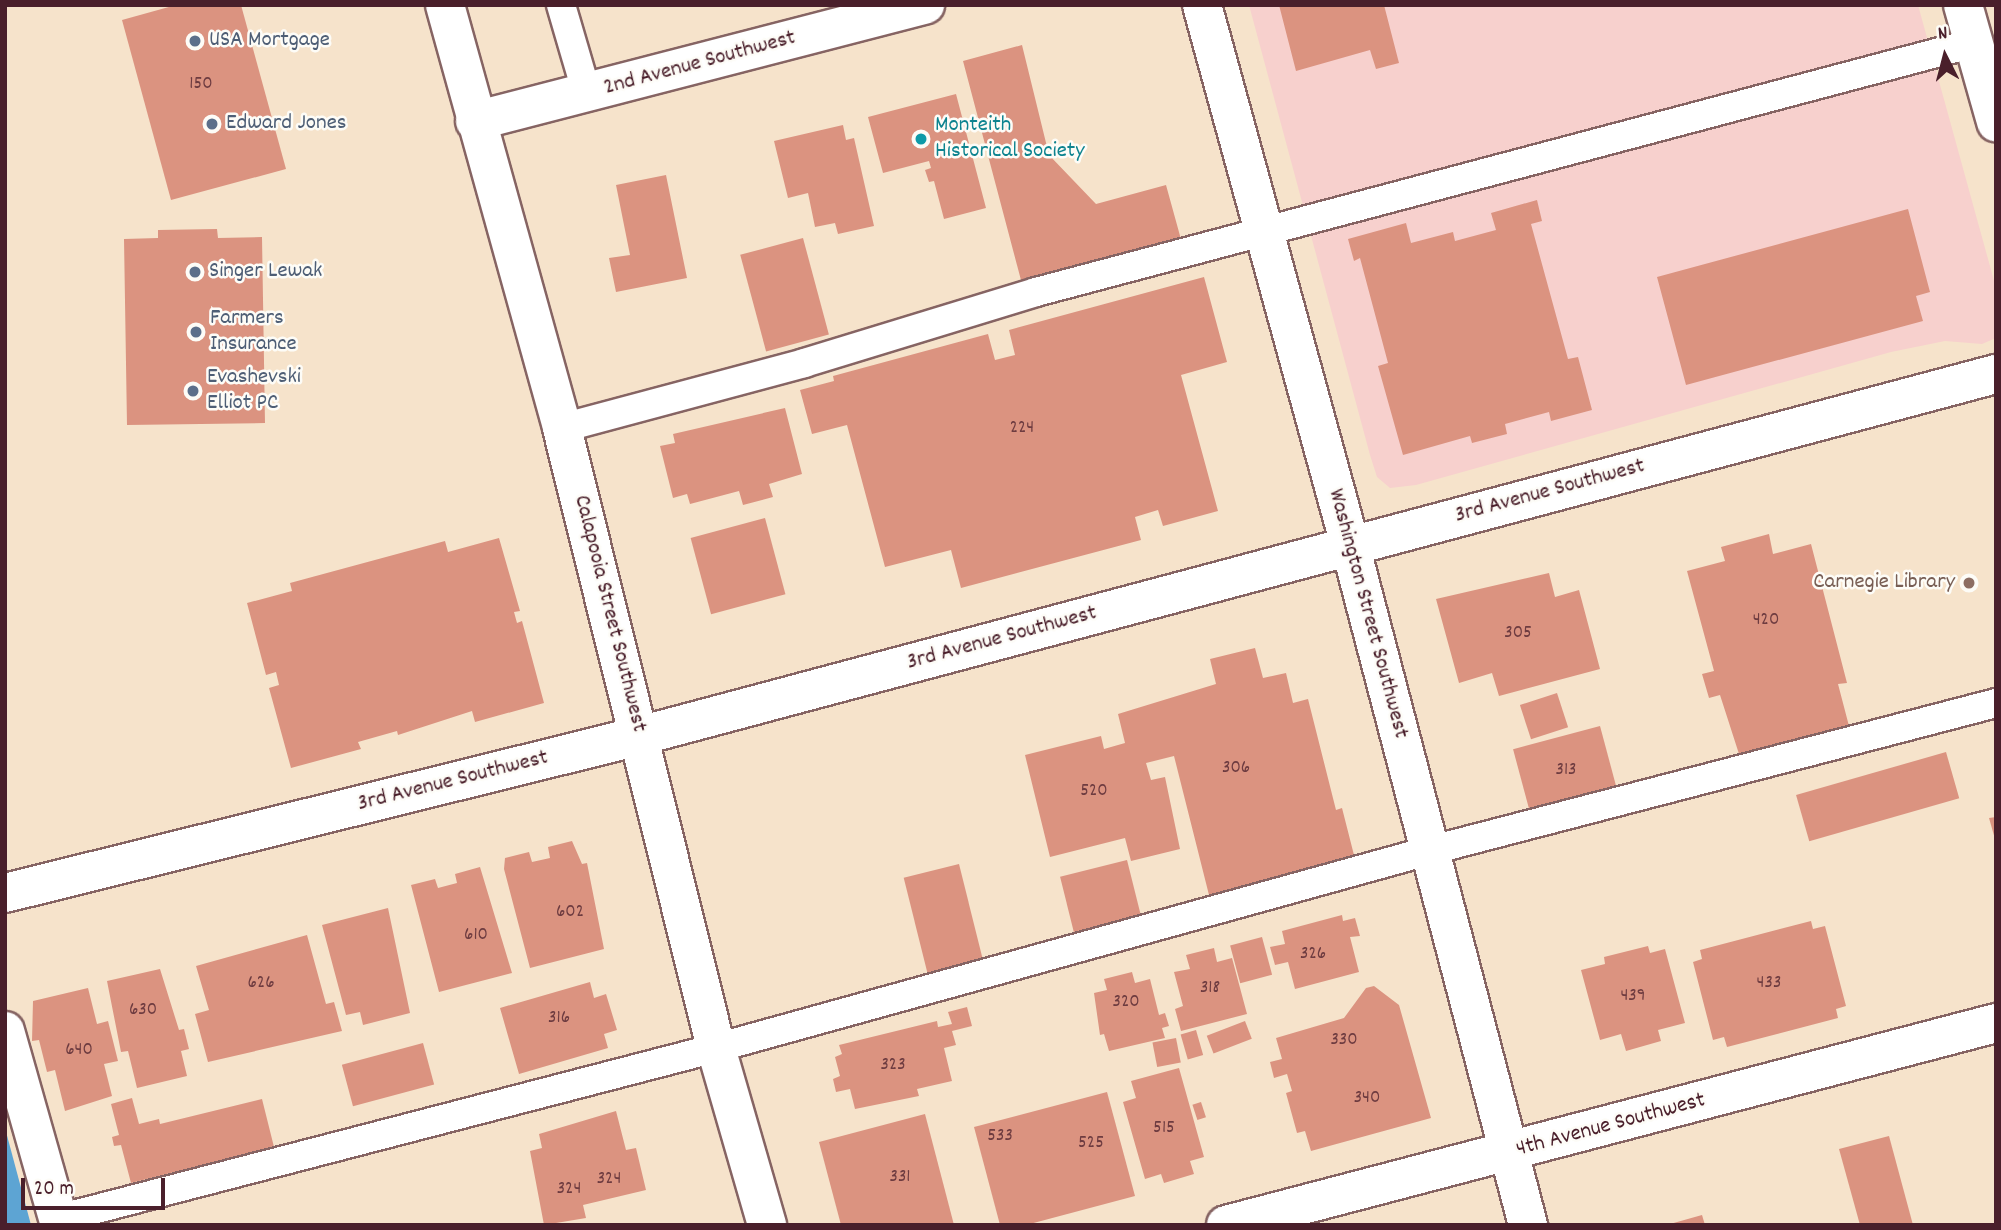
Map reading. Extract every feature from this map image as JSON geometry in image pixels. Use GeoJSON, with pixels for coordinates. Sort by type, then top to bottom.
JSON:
{"type":"FeatureCollection","features":[{"type":"Feature","properties":{"kind":"street","name":"Calapooia Street Southwest"},"geometry":{"type":"LineString","coordinates":[[445,5],[562,428],[716,1048],[767,1225]]}},
{"type":"Feature","properties":{"kind":"street","name":"2nd Avenue Southwest"},"geometry":{"type":"LineString","coordinates":[[475,121],[925,5]]}},
{"type":"Feature","properties":{"kind":"street","name":"Washington Street Southwest"},"geometry":{"type":"LineString","coordinates":[[1202,5],[1350,545],[1528,1225]]}},
{"type":"Feature","properties":{"kind":"street"},"geometry":{"type":"LineString","coordinates":[[1963,5],[1995,115]]}},
{"type":"Feature","properties":{"kind":"street","name":"3rd Avenue Southwest"},"geometry":{"type":"LineString","coordinates":[[5,893],[639,736],[1996,374]]}},
{"type":"Feature","properties":{"kind":"street","name":"4th Avenue Southwest"},"geometry":{"type":"LineString","coordinates":[[1226,1225],[1510,1153],[1996,1023]]}},
{"type":"Feature","properties":{"kind":"street"},"geometry":{"type":"LineString","coordinates":[[5,1031],[59,1222]]}},
{"type":"Feature","properties":{"kind":"lane"},"geometry":{"type":"LineString","coordinates":[[561,5],[587,94]]}},
{"type":"Feature","properties":{"kind":"lane"},"geometry":{"type":"LineString","coordinates":[[562,428],[1265,231],[1974,44]]}},
{"type":"Feature","properties":{"kind":"lane"},"geometry":{"type":"LineString","coordinates":[[59,1222],[716,1048],[1428,850],[1996,703]]}},
{"type":"Feature","properties":{"kind":"shaded area"},"geometry":{"type":"Polygon","coordinates":[[[1249,5],[1918,5],[1996,288],[1996,338],[1982,344],[1945,341],[1891,352],[1416,485],[1390,488],[1377,477],[1370,455],[1249,5]]]}},
{"type":"Feature","properties":{"kind":"water"},"geometry":{"type":"Polygon","coordinates":[[[5,1128],[31,1225],[5,1225],[5,1128]]]}},
{"type":"Feature","properties":{"kind":"building"},"geometry":{"type":"Polygon","coordinates":[[[176,5],[241,5],[286,169],[171,200],[122,20],[176,5]]]}},
{"type":"Feature","properties":{"kind":"building"},"geometry":{"type":"Polygon","coordinates":[[[1279,5],[1384,5],[1399,63],[1376,69],[1370,50],[1296,71],[1279,5]]]}},
{"type":"Feature","properties":{"kind":"building"},"geometry":{"type":"Polygon","coordinates":[[[1022,45],[1049,155],[1096,204],[1166,185],[1182,243],[1022,284],[963,61],[1022,45]]]}},
{"type":"Feature","properties":{"kind":"building","name":"Monteith Historical Society"},"geometry":{"type":"Polygon","coordinates":[[[956,94],[986,208],[944,219],[934,181],[929,182],[925,170],[931,168],[929,161],[883,173],[868,117],[956,94]]]}},
{"type":"Feature","properties":{"kind":"building"},"geometry":{"type":"Polygon","coordinates":[[[843,125],[846,140],[854,138],[874,226],[838,234],[835,223],[815,227],[808,193],[788,198],[774,141],[843,125]]]}},
{"type":"Feature","properties":{"kind":"building"},"geometry":{"type":"Polygon","coordinates":[[[666,175],[687,278],[616,292],[609,258],[630,255],[616,185],[666,175]]]}},
{"type":"Feature","properties":{"kind":"building"},"geometry":{"type":"Polygon","coordinates":[[[1537,200],[1542,221],[1531,224],[1568,359],[1578,357],[1592,410],[1551,421],[1549,412],[1505,424],[1507,434],[1472,443],[1470,436],[1403,455],[1378,366],[1388,363],[1360,258],[1354,261],[1348,239],[1406,223],[1411,243],[1453,232],[1455,241],[1496,230],[1491,213],[1537,200]]]}},
{"type":"Feature","properties":{"kind":"building"},"geometry":{"type":"Polygon","coordinates":[[[1908,209],[1930,292],[1916,296],[1923,321],[1686,385],[1657,277],[1908,209]]]}},
{"type":"Feature","properties":{"kind":"building"},"geometry":{"type":"Polygon","coordinates":[[[217,229],[218,238],[262,237],[265,423],[127,425],[124,239],[158,238],[158,230],[217,229]]]}},
{"type":"Feature","properties":{"kind":"building"},"geometry":{"type":"Polygon","coordinates":[[[803,238],[829,335],[766,351],[740,255],[803,238]]]}},
{"type":"Feature","properties":{"kind":"building"},"geometry":{"type":"Polygon","coordinates":[[[1204,277],[1227,362],[1181,375],[1218,511],[1163,526],[1158,510],[1135,517],[1141,540],[961,588],[951,550],[885,567],[847,425],[812,434],[800,390],[834,381],[833,376],[988,334],[995,360],[1015,355],[1009,330],[1204,277]]]}},
{"type":"Feature","properties":{"kind":"building"},"geometry":{"type":"Polygon","coordinates":[[[785,408],[802,474],[769,484],[773,497],[743,505],[739,491],[690,504],[687,494],[673,498],[660,446],[675,443],[673,434],[785,408]]]}},
{"type":"Feature","properties":{"kind":"building"},"geometry":{"type":"Polygon","coordinates":[[[765,518],[785,594],[711,614],[691,538],[765,518]]]}},
{"type":"Feature","properties":{"kind":"building"},"geometry":{"type":"Polygon","coordinates":[[[1769,534],[1773,554],[1811,544],[1847,683],[1838,684],[1849,726],[1739,754],[1720,695],[1709,698],[1702,674],[1714,671],[1687,571],[1725,561],[1721,547],[1769,534]]]}},
{"type":"Feature","properties":{"kind":"building"},"geometry":{"type":"Polygon","coordinates":[[[499,538],[520,611],[514,612],[517,623],[522,621],[544,703],[475,722],[472,711],[398,735],[397,731],[358,742],[361,749],[291,768],[269,688],[279,685],[276,672],[266,675],[247,603],[292,591],[290,583],[445,541],[448,552],[499,538]]]}},
{"type":"Feature","properties":{"kind":"building"},"geometry":{"type":"Polygon","coordinates":[[[1549,573],[1555,597],[1579,590],[1600,669],[1499,696],[1492,673],[1459,683],[1436,599],[1549,573]]]}},
{"type":"Feature","properties":{"kind":"building"},"geometry":{"type":"Polygon","coordinates":[[[1255,648],[1263,678],[1286,673],[1293,703],[1308,699],[1336,810],[1342,808],[1355,859],[1209,895],[1174,756],[1146,763],[1151,780],[1165,777],[1180,849],[1131,861],[1125,838],[1050,857],[1025,755],[1101,736],[1104,749],[1125,743],[1118,714],[1216,684],[1210,659],[1255,648]]]}},
{"type":"Feature","properties":{"kind":"building"},"geometry":{"type":"Polygon","coordinates":[[[1557,693],[1568,727],[1531,739],[1520,705],[1557,693]]]}},
{"type":"Feature","properties":{"kind":"building"},"geometry":{"type":"Polygon","coordinates":[[[1600,726],[1617,791],[1530,814],[1513,749],[1600,726]]]}},
{"type":"Feature","properties":{"kind":"building"},"geometry":{"type":"Polygon","coordinates":[[[1946,752],[1959,798],[1809,841],[1796,795],[1946,752]]]}},
{"type":"Feature","properties":{"kind":"building"},"geometry":{"type":"Polygon","coordinates":[[[1996,817],[1996,838],[1995,839],[1989,818],[1996,817]]]}},
{"type":"Feature","properties":{"kind":"building"},"geometry":{"type":"Polygon","coordinates":[[[572,841],[582,864],[587,863],[604,949],[530,968],[504,869],[505,858],[529,852],[532,862],[550,858],[548,847],[572,841]]]}},
{"type":"Feature","properties":{"kind":"building"},"geometry":{"type":"Polygon","coordinates":[[[1127,860],[1141,915],[1074,932],[1060,877],[1127,860]]]}},
{"type":"Feature","properties":{"kind":"building"},"geometry":{"type":"Polygon","coordinates":[[[959,864],[983,962],[928,976],[904,878],[959,864]]]}},
{"type":"Feature","properties":{"kind":"building"},"geometry":{"type":"Polygon","coordinates":[[[480,867],[512,973],[439,992],[411,885],[435,879],[438,888],[457,883],[455,874],[480,867]]]}},
{"type":"Feature","properties":{"kind":"building"},"geometry":{"type":"Polygon","coordinates":[[[388,908],[410,1013],[363,1025],[360,1012],[346,1015],[322,925],[388,908]]]}},
{"type":"Feature","properties":{"kind":"building"},"geometry":{"type":"Polygon","coordinates":[[[1342,915],[1343,921],[1355,918],[1360,936],[1350,937],[1359,972],[1295,989],[1288,962],[1275,965],[1270,947],[1285,944],[1282,931],[1342,915]]]}},
{"type":"Feature","properties":{"kind":"building"},"geometry":{"type":"Polygon","coordinates":[[[1811,921],[1813,929],[1825,926],[1846,1006],[1836,1009],[1838,1018],[1727,1047],[1724,1037],[1713,1040],[1693,962],[1702,959],[1700,950],[1811,921]]]}},
{"type":"Feature","properties":{"kind":"building"},"geometry":{"type":"Polygon","coordinates":[[[307,935],[326,1004],[334,1002],[342,1031],[208,1062],[195,1014],[209,1010],[196,966],[307,935]]]}},
{"type":"Feature","properties":{"kind":"building"},"geometry":{"type":"Polygon","coordinates":[[[1262,937],[1272,975],[1240,983],[1230,946],[1262,937]]]}},
{"type":"Feature","properties":{"kind":"building"},"geometry":{"type":"Polygon","coordinates":[[[1648,946],[1650,953],[1665,949],[1685,1023],[1658,1030],[1661,1041],[1626,1051],[1621,1034],[1600,1040],[1581,970],[1605,964],[1604,957],[1648,946]]]}},
{"type":"Feature","properties":{"kind":"building"},"geometry":{"type":"Polygon","coordinates":[[[1214,948],[1217,962],[1232,958],[1247,1014],[1181,1031],[1175,1009],[1183,1006],[1174,972],[1190,969],[1186,955],[1214,948]]]}},
{"type":"Feature","properties":{"kind":"building"},"geometry":{"type":"Polygon","coordinates":[[[160,969],[179,1030],[184,1029],[189,1049],[181,1051],[187,1076],[137,1088],[128,1051],[121,1052],[107,981],[160,969]]]}},
{"type":"Feature","properties":{"kind":"building"},"geometry":{"type":"Polygon","coordinates":[[[1132,972],[1135,983],[1150,979],[1159,1015],[1165,1013],[1169,1026],[1162,1028],[1165,1038],[1109,1051],[1104,1034],[1100,1035],[1094,993],[1107,990],[1104,979],[1132,972]]]}},
{"type":"Feature","properties":{"kind":"building"},"geometry":{"type":"Polygon","coordinates":[[[590,982],[594,998],[606,994],[617,1030],[604,1034],[608,1048],[519,1074],[500,1008],[590,982]]]}},
{"type":"Feature","properties":{"kind":"building"},"geometry":{"type":"Polygon","coordinates":[[[1374,986],[1399,1005],[1431,1118],[1311,1151],[1305,1131],[1297,1133],[1286,1093],[1292,1091],[1287,1074],[1274,1078],[1270,1062],[1282,1059],[1276,1038],[1344,1018],[1366,988],[1374,986]]]}},
{"type":"Feature","properties":{"kind":"building"},"geometry":{"type":"Polygon","coordinates":[[[88,988],[97,1024],[108,1021],[118,1061],[104,1064],[112,1096],[65,1111],[55,1070],[47,1072],[39,1040],[32,1041],[33,1001],[88,988]]]}},
{"type":"Feature","properties":{"kind":"building"},"geometry":{"type":"Polygon","coordinates":[[[967,1007],[972,1026],[952,1031],[956,1045],[944,1048],[952,1081],[917,1089],[919,1096],[855,1109],[850,1089],[836,1092],[833,1079],[840,1076],[835,1057],[842,1054],[839,1045],[937,1021],[938,1027],[952,1024],[948,1012],[967,1007]]]}},
{"type":"Feature","properties":{"kind":"building"},"geometry":{"type":"Polygon","coordinates":[[[1245,1021],[1252,1039],[1214,1053],[1207,1036],[1245,1021]]]}},
{"type":"Feature","properties":{"kind":"building"},"geometry":{"type":"Polygon","coordinates":[[[1196,1030],[1203,1055],[1188,1059],[1181,1034],[1196,1030]]]}},
{"type":"Feature","properties":{"kind":"building"},"geometry":{"type":"Polygon","coordinates":[[[1176,1038],[1181,1063],[1157,1067],[1152,1043],[1176,1038]]]}},
{"type":"Feature","properties":{"kind":"building"},"geometry":{"type":"Polygon","coordinates":[[[423,1043],[434,1085],[353,1106],[342,1065],[423,1043]]]}},
{"type":"Feature","properties":{"kind":"building"},"geometry":{"type":"Polygon","coordinates":[[[1179,1068],[1204,1157],[1190,1161],[1194,1174],[1164,1183],[1161,1174],[1145,1179],[1123,1102],[1136,1098],[1131,1081],[1179,1068]]]}},
{"type":"Feature","properties":{"kind":"building"},"geometry":{"type":"Polygon","coordinates":[[[1107,1092],[1135,1196],[1026,1225],[1000,1225],[974,1127],[1107,1092]]]}},
{"type":"Feature","properties":{"kind":"building"},"geometry":{"type":"Polygon","coordinates":[[[132,1098],[139,1124],[159,1119],[160,1124],[262,1099],[274,1147],[131,1183],[121,1145],[114,1146],[112,1137],[119,1135],[111,1104],[132,1098]]]}},
{"type":"Feature","properties":{"kind":"building"},"geometry":{"type":"Polygon","coordinates":[[[1201,1102],[1206,1117],[1197,1120],[1192,1105],[1201,1102]]]}},
{"type":"Feature","properties":{"kind":"building"},"geometry":{"type":"Polygon","coordinates":[[[616,1111],[626,1150],[636,1148],[646,1190],[583,1205],[586,1218],[544,1225],[530,1151],[542,1148],[539,1134],[616,1111]]]}},
{"type":"Feature","properties":{"kind":"building"},"geometry":{"type":"Polygon","coordinates":[[[925,1114],[954,1225],[841,1225],[819,1142],[925,1114]]]}},
{"type":"Feature","properties":{"kind":"building"},"geometry":{"type":"Polygon","coordinates":[[[1889,1136],[1913,1225],[1860,1225],[1839,1149],[1889,1136]]]}},
{"type":"Feature","properties":{"kind":"building"},"geometry":{"type":"Polygon","coordinates":[[[1702,1215],[1705,1225],[1670,1225],[1670,1224],[1702,1215]]]}},
{"type":"Feature","properties":{"kind":"place","name":"USA Mortgage"},"geometry":{"type":"Point","coordinates":[195,41]}},
{"type":"Feature","properties":{"kind":"place","name":"Edward Jones"},"geometry":{"type":"Point","coordinates":[212,124]}},
{"type":"Feature","properties":{"kind":"place","name":"Monteith Historical Society"},"geometry":{"type":"Point","coordinates":[921,139]}},
{"type":"Feature","properties":{"kind":"place","name":"Singer Lewak"},"geometry":{"type":"Point","coordinates":[195,272]}},
{"type":"Feature","properties":{"kind":"place","name":"Farmers Insurance"},"geometry":{"type":"Point","coordinates":[196,332]}},
{"type":"Feature","properties":{"kind":"place","name":"Evashevski Elliot PC"},"geometry":{"type":"Point","coordinates":[193,391]}},
{"type":"Feature","properties":{"kind":"place","name":"Carnegie Library"},"geometry":{"type":"Point","coordinates":[1969,583]}}]}
